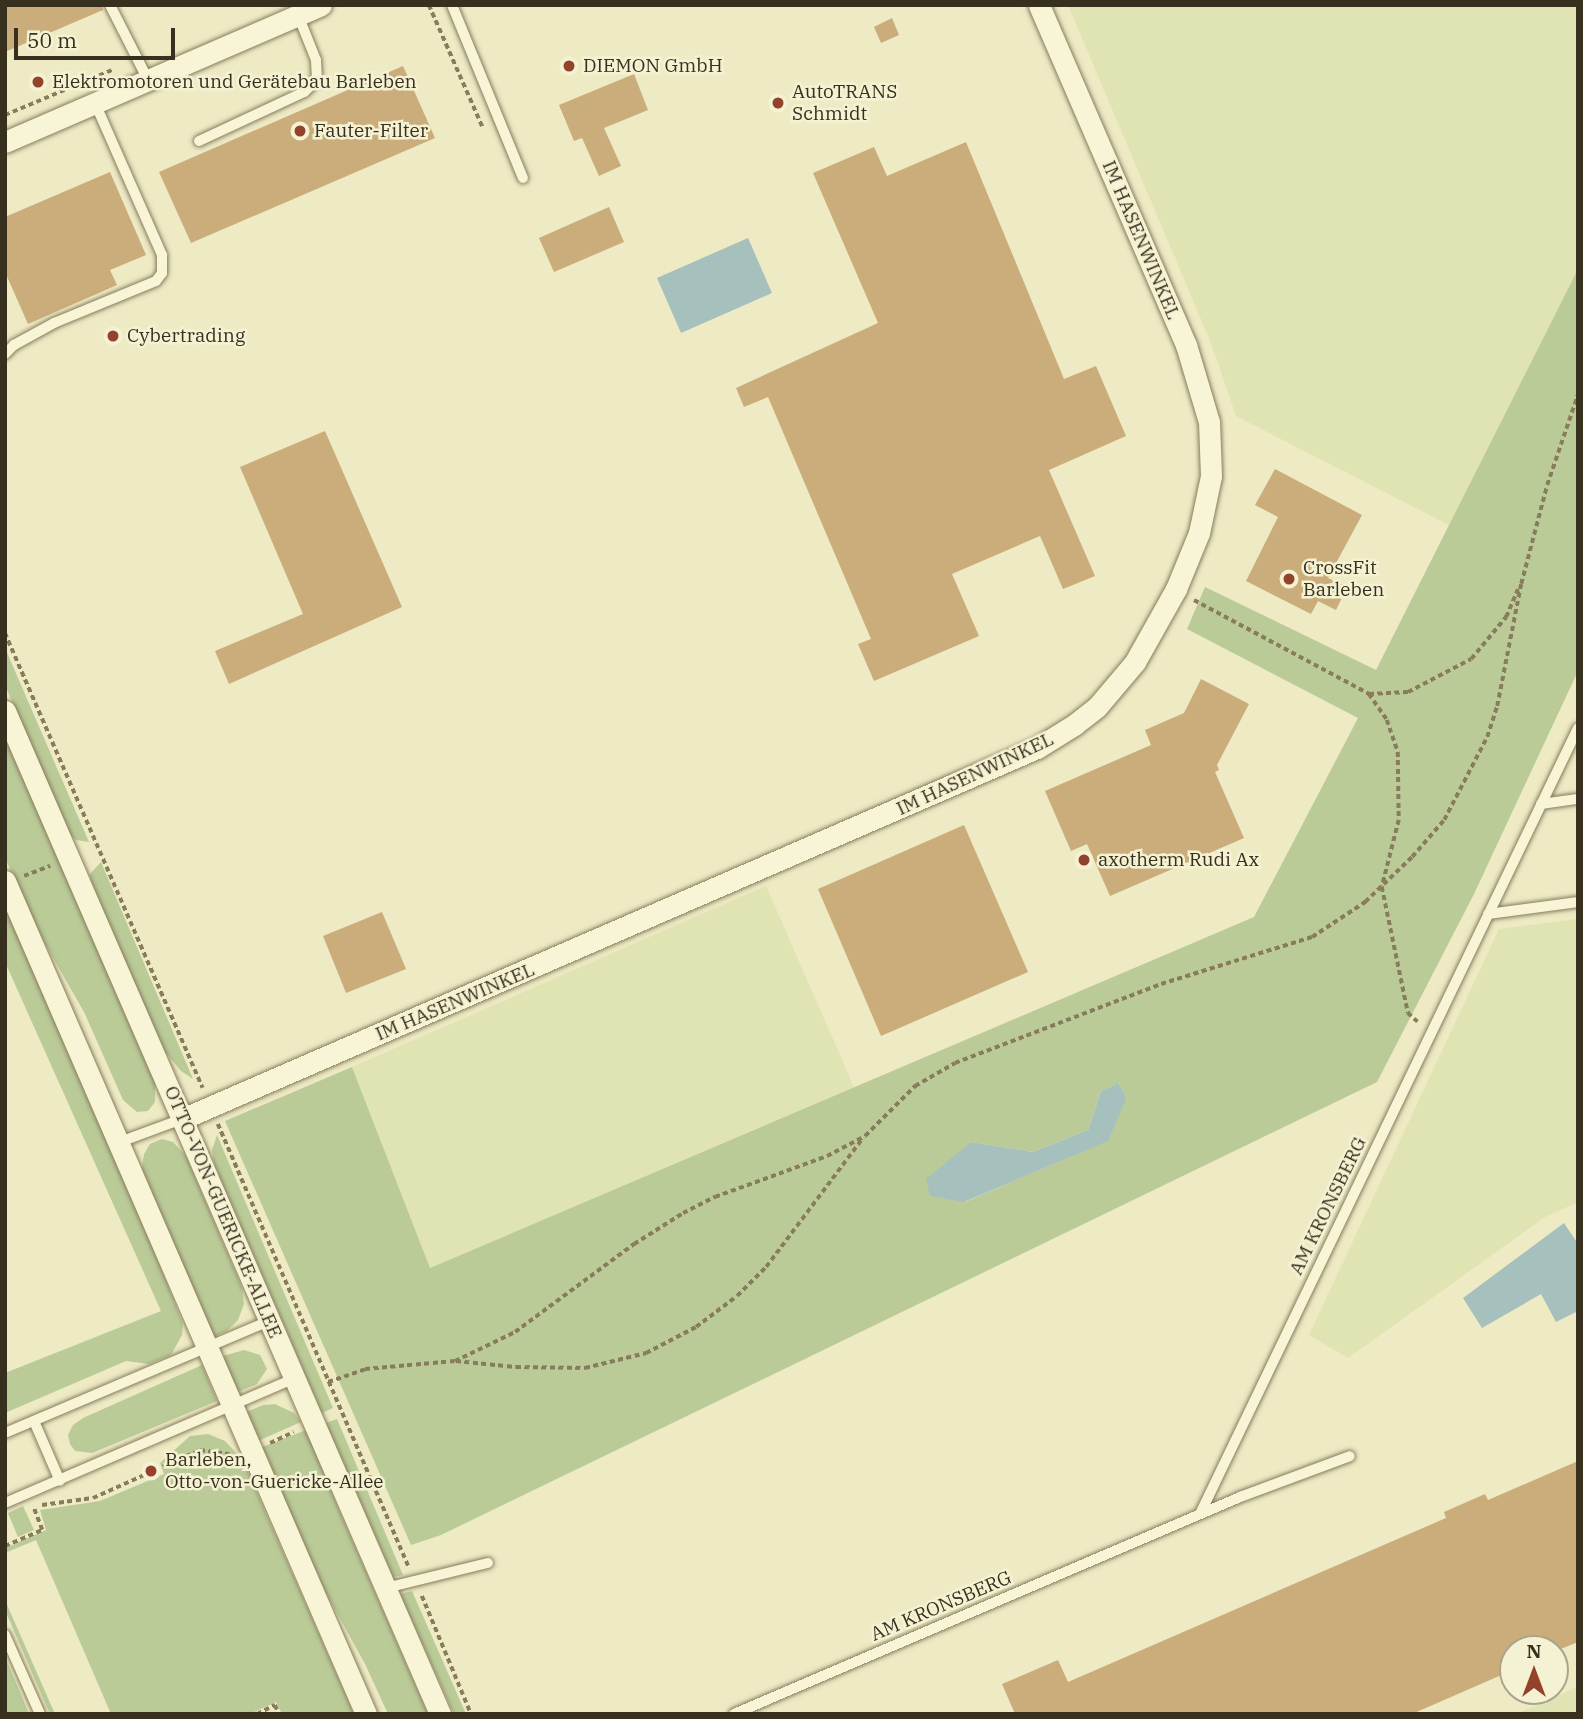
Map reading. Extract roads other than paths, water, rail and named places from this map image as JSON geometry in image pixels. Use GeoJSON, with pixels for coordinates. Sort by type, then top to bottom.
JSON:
{"type":"FeatureCollection","features":[{"type":"Feature","properties":{"kind":"street"},"geometry":{"type":"LineString","coordinates":[[5,142],[321,5]]}},
{"type":"Feature","properties":{"kind":"street","name":"IM HASENWINKEL"},"geometry":{"type":"LineString","coordinates":[[182,1119],[1037,748],[1074,725],[1112,691],[1155,631],[1199,533],[1208,502],[1211,445],[1204,397],[1186,345],[1039,5]]}},
{"type":"Feature","properties":{"kind":"street","name":"OTTO-VON-GUERICKE-ALLEE"},"geometry":{"type":"LineString","coordinates":[[5,711],[316,1422],[440,1714]]}},
{"type":"Feature","properties":{"kind":"street"},"geometry":{"type":"LineString","coordinates":[[6,882],[230,1406],[366,1714]]}},
{"type":"Feature","properties":{"kind":"lane"},"geometry":{"type":"LineString","coordinates":[[110,5],[148,80]]}},
{"type":"Feature","properties":{"kind":"lane"},"geometry":{"type":"LineString","coordinates":[[452,5],[523,178]]}},
{"type":"Feature","properties":{"kind":"lane"},"geometry":{"type":"LineString","coordinates":[[200,141],[304,92],[317,80],[316,60],[298,15]]}},
{"type":"Feature","properties":{"kind":"lane"},"geometry":{"type":"LineString","coordinates":[[5,354],[14,345],[54,323],[156,281],[162,274],[162,255],[95,103]]}},
{"type":"Feature","properties":{"kind":"lane","name":"AM KRONSBERG"},"geometry":{"type":"LineString","coordinates":[[1200,1514],[1578,728]]}},
{"type":"Feature","properties":{"kind":"lane"},"geometry":{"type":"LineString","coordinates":[[1541,804],[1578,799]]}},
{"type":"Feature","properties":{"kind":"lane"},"geometry":{"type":"LineString","coordinates":[[1488,914],[1578,902]]}},
{"type":"Feature","properties":{"kind":"lane"},"geometry":{"type":"LineString","coordinates":[[117,1143],[182,1119]]}},
{"type":"Feature","properties":{"kind":"lane"},"geometry":{"type":"LineString","coordinates":[[5,1433],[270,1321]]}},
{"type":"Feature","properties":{"kind":"lane"},"geometry":{"type":"LineString","coordinates":[[5,1503],[295,1378]]}},
{"type":"Feature","properties":{"kind":"lane"},"geometry":{"type":"LineString","coordinates":[[34,1421],[60,1481]]}},
{"type":"Feature","properties":{"kind":"lane","name":"AM KRONSBERG"},"geometry":{"type":"LineString","coordinates":[[734,1714],[1200,1514],[1350,1456]]}},
{"type":"Feature","properties":{"kind":"lane"},"geometry":{"type":"LineString","coordinates":[[386,1588],[416,1583],[488,1563]]}},
{"type":"Feature","properties":{"kind":"lane"},"geometry":{"type":"LineString","coordinates":[[5,1635],[40,1714]]}},
{"type":"Feature","properties":{"kind":"water"},"geometry":{"type":"Polygon","coordinates":[[[748,238],[772,293],[681,333],[657,278],[748,238]]]}},
{"type":"Feature","properties":{"kind":"water"},"geometry":{"type":"Polygon","coordinates":[[[1119,1083],[1126,1099],[1108,1141],[964,1202],[930,1196],[926,1179],[971,1142],[1033,1152],[1088,1130],[1101,1091],[1119,1083]]]}},
{"type":"Feature","properties":{"kind":"water"},"geometry":{"type":"Polygon","coordinates":[[[1564,1223],[1578,1244],[1578,1311],[1556,1322],[1541,1294],[1482,1328],[1463,1298],[1564,1223]]]}},
{"type":"Feature","properties":{"kind":"place","name":"DIEMON GmbH"},"geometry":{"type":"Point","coordinates":[569,66]}},
{"type":"Feature","properties":{"kind":"place","name":"Elektromotoren und Gerätebau Barleben"},"geometry":{"type":"Point","coordinates":[38,82]}},
{"type":"Feature","properties":{"kind":"place","name":"AutoTRANS Schmidt"},"geometry":{"type":"Point","coordinates":[778,103]}},
{"type":"Feature","properties":{"kind":"place","name":"Fauter-Filter"},"geometry":{"type":"Point","coordinates":[300,131]}},
{"type":"Feature","properties":{"kind":"place","name":"Cybertrading"},"geometry":{"type":"Point","coordinates":[113,336]}},
{"type":"Feature","properties":{"kind":"place","name":"CrossFit Barleben"},"geometry":{"type":"Point","coordinates":[1289,579]}},
{"type":"Feature","properties":{"kind":"place","name":"axotherm Rudi Ax"},"geometry":{"type":"Point","coordinates":[1084,860]}},
{"type":"Feature","properties":{"kind":"place","name":"Barleben, Otto-von-Guericke-Allee"},"geometry":{"type":"Point","coordinates":[151,1471]}}]}
